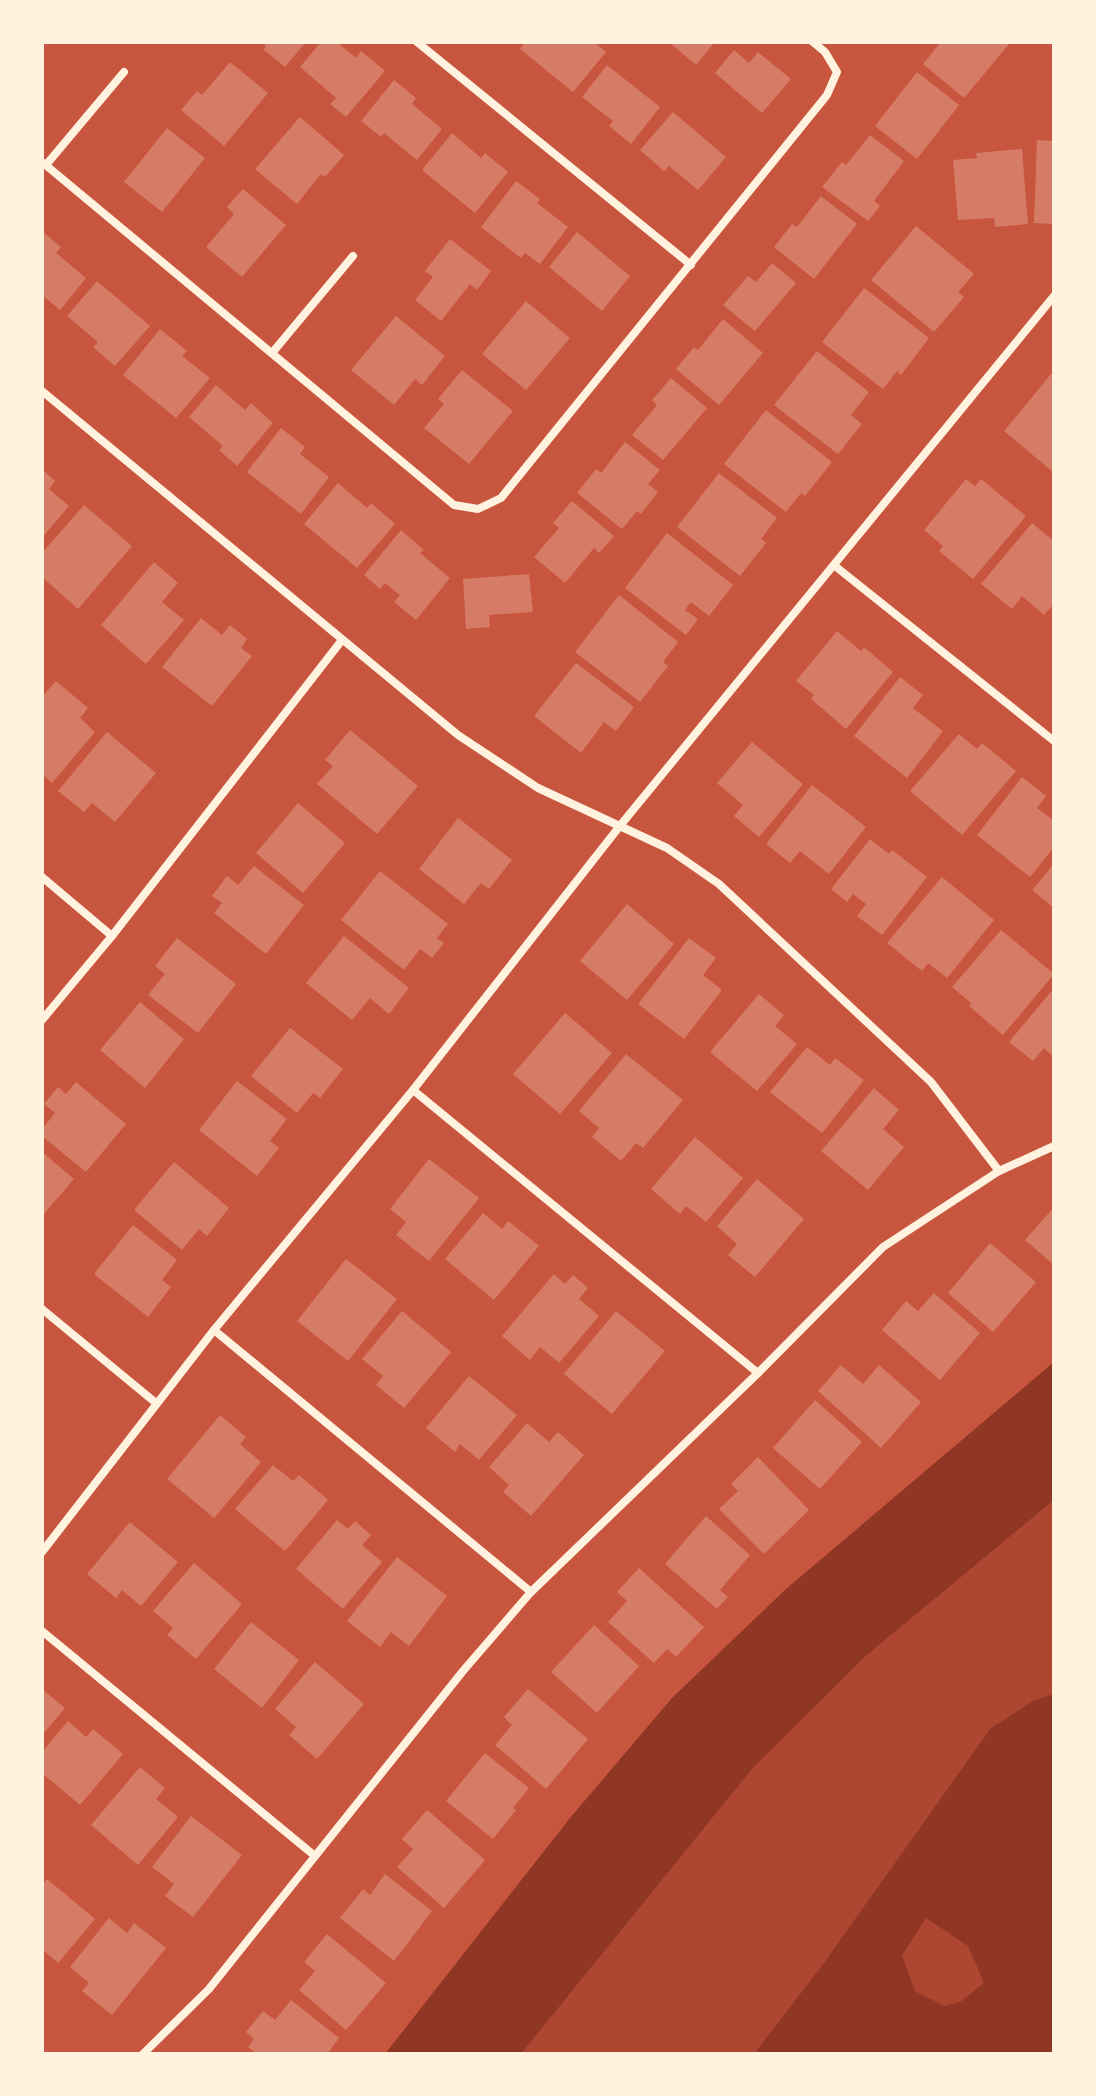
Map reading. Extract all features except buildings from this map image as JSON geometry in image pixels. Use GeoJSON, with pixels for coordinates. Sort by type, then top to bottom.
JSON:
{"type":"FeatureCollection","features":[{"type":"Feature","properties":{"kind":"street"},"geometry":{"type":"LineString","coordinates":[[417,42],[691,265]]}},
{"type":"Feature","properties":{"kind":"street"},"geometry":{"type":"LineString","coordinates":[[124,72],[44,163],[454,505],[478,509],[501,498],[827,95],[837,72],[825,52],[813,42]]}},
{"type":"Feature","properties":{"kind":"street"},"geometry":{"type":"LineString","coordinates":[[825,52],[834,42]]}},
{"type":"Feature","properties":{"kind":"street"},"geometry":{"type":"LineString","coordinates":[[272,353],[353,256]]}},
{"type":"Feature","properties":{"kind":"street"},"geometry":{"type":"LineString","coordinates":[[42,1552],[214,1330],[413,1090],[619,827],[1054,296]]}},
{"type":"Feature","properties":{"kind":"street"},"geometry":{"type":"LineString","coordinates":[[42,391],[458,735],[538,788],[667,848],[719,884],[931,1082],[999,1171]]}},
{"type":"Feature","properties":{"kind":"street"},"geometry":{"type":"LineString","coordinates":[[835,566],[1054,741]]}},
{"type":"Feature","properties":{"kind":"street"},"geometry":{"type":"LineString","coordinates":[[42,1020],[112,936],[342,640]]}},
{"type":"Feature","properties":{"kind":"street"},"geometry":{"type":"LineString","coordinates":[[42,877],[112,936]]}},
{"type":"Feature","properties":{"kind":"street"},"geometry":{"type":"LineString","coordinates":[[413,1090],[758,1373]]}},
{"type":"Feature","properties":{"kind":"street"},"geometry":{"type":"LineString","coordinates":[[143,2054],[209,1989],[463,1671],[531,1592],[758,1373],[883,1247],[999,1171],[1054,1146]]}},
{"type":"Feature","properties":{"kind":"street"},"geometry":{"type":"LineString","coordinates":[[42,1309],[156,1403]]}},
{"type":"Feature","properties":{"kind":"street"},"geometry":{"type":"LineString","coordinates":[[214,1330],[531,1592]]}},
{"type":"Feature","properties":{"kind":"street"},"geometry":{"type":"LineString","coordinates":[[42,1631],[315,1856]]}},
{"type":"Feature","properties":{"kind":"shaded area"},"geometry":{"type":"Polygon","coordinates":[[[1054,1362],[1054,1500],[867,1655],[752,1769],[521,2054],[385,2054],[570,1818],[672,1698],[786,1589],[1054,1362]]]}},
{"type":"Feature","properties":{"kind":"shaded area"},"geometry":{"type":"Polygon","coordinates":[[[1054,1500],[1054,2054],[521,2054],[752,1769],[867,1655],[1054,1500]]]}},
{"type":"Feature","properties":{"kind":"shaded area"},"geometry":{"type":"Polygon","coordinates":[[[1054,1694],[1054,2054],[754,2054],[821,1967],[991,1728],[1035,1700],[1054,1694]],[[926,1918],[902,1955],[915,1991],[945,2006],[960,2002],[984,1983],[968,1946],[926,1918]]]}}]}
